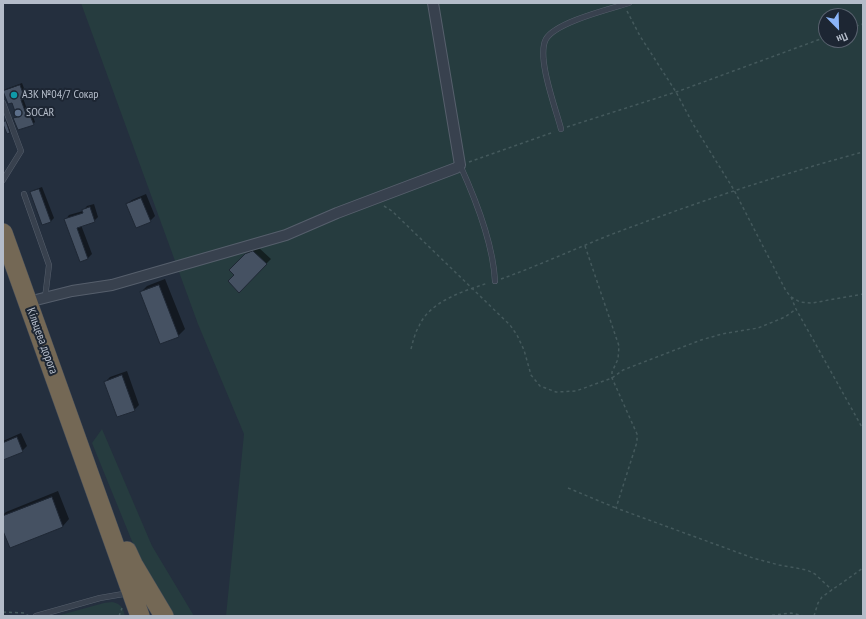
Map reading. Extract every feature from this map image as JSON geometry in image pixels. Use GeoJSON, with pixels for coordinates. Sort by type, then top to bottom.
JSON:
{"type":"FeatureCollection","features":[{"type":"Feature","properties":{"kind":"highway","name":"Кільцева дорога"},"geometry":{"type":"LineString","coordinates":[[3,233],[37,300],[81,450]]}},
{"type":"Feature","properties":{"kind":"highway"},"geometry":{"type":"LineString","coordinates":[[81,450],[140,616]]}},
{"type":"Feature","properties":{"kind":"highway"},"geometry":{"type":"LineString","coordinates":[[81,450],[133,564],[164,616]]}},
{"type":"Feature","properties":{"kind":"highway"},"geometry":{"type":"LineString","coordinates":[[132,592],[134,616]]}},
{"type":"Feature","properties":{"kind":"street"},"geometry":{"type":"LineString","coordinates":[[37,300],[112,285],[279,238],[337,213],[456,168],[460,165],[433,3]]}},
{"type":"Feature","properties":{"kind":"lane"},"geometry":{"type":"LineString","coordinates":[[561,128],[543,63],[543,50],[546,39],[554,31],[568,23],[627,4]]}},
{"type":"Feature","properties":{"kind":"lane"},"geometry":{"type":"LineString","coordinates":[[3,103],[21,151],[3,180]]}},
{"type":"Feature","properties":{"kind":"lane"},"geometry":{"type":"LineString","coordinates":[[460,165],[476,199],[495,268],[495,281]]}},
{"type":"Feature","properties":{"kind":"lane"},"geometry":{"type":"LineString","coordinates":[[24,194],[49,265],[37,300]]}},
{"type":"Feature","properties":{"kind":"lane"},"geometry":{"type":"LineString","coordinates":[[36,616],[100,598],[132,592]]}},
{"type":"Feature","properties":{"kind":"path"},"geometry":{"type":"LineString","coordinates":[[627,4],[640,36],[676,92],[693,124],[734,190],[786,291],[791,297],[796,309],[863,429]]}},
{"type":"Feature","properties":{"kind":"path"},"geometry":{"type":"LineString","coordinates":[[676,92],[818,40]]}},
{"type":"Feature","properties":{"kind":"path"},"geometry":{"type":"LineString","coordinates":[[411,349],[419,325],[424,316],[447,299],[472,288],[495,281],[633,226],[734,190],[803,168],[863,152]]}},
{"type":"Feature","properties":{"kind":"path"},"geometry":{"type":"LineString","coordinates":[[374,199],[392,212],[510,324],[524,350],[532,375],[540,386],[556,392],[576,391],[612,378],[623,370],[701,340],[722,334],[758,328],[785,317],[796,309]]}},
{"type":"Feature","properties":{"kind":"path"},"geometry":{"type":"LineString","coordinates":[[585,246],[619,346],[618,359],[612,372],[612,378],[637,434],[637,442],[616,508]]}},
{"type":"Feature","properties":{"kind":"path"},"geometry":{"type":"LineString","coordinates":[[791,297],[800,302],[812,303],[863,294]]}},
{"type":"Feature","properties":{"kind":"path"},"geometry":{"type":"LineString","coordinates":[[568,488],[616,508],[753,558],[807,570],[815,574],[832,590]]}},
{"type":"Feature","properties":{"kind":"path"},"geometry":{"type":"LineString","coordinates":[[814,616],[818,603],[822,597],[863,568]]}},
{"type":"Feature","properties":{"kind":"path"},"geometry":{"type":"LineString","coordinates":[[3,612],[24,613],[29,616]]}},
{"type":"Feature","properties":{"kind":"path"},"geometry":{"type":"LineString","coordinates":[[766,616],[791,613],[804,616]]}},
{"type":"Feature","properties":{"kind":"green space"},"geometry":{"type":"Polygon","coordinates":[[[81,3],[863,3],[863,616],[226,616],[244,434],[198,324],[81,3]]]}},
{"type":"Feature","properties":{"kind":"green space"},"geometry":{"type":"Polygon","coordinates":[[[102,429],[152,546],[194,616],[171,616],[136,551],[92,443],[102,429]]]}},
{"type":"Feature","properties":{"kind":"green space"},"geometry":{"type":"Polygon","coordinates":[[[112,602],[121,606],[125,616],[57,616],[104,603],[112,602]]]}},
{"type":"Feature","properties":{"kind":"building"},"geometry":{"type":"Polygon","coordinates":[[[20,85],[25,99],[21,100],[26,114],[29,113],[34,125],[18,130],[13,118],[17,117],[12,103],[8,104],[3,91],[20,85]]]}},
{"type":"Feature","properties":{"kind":"building"},"geometry":{"type":"Polygon","coordinates":[[[6,121],[10,133],[7,134],[3,124],[3,122],[6,121]]]}},
{"type":"Feature","properties":{"kind":"building"},"geometry":{"type":"Polygon","coordinates":[[[39,189],[51,222],[42,225],[30,192],[39,189]]]}},
{"type":"Feature","properties":{"kind":"building"},"geometry":{"type":"Polygon","coordinates":[[[141,198],[151,222],[136,228],[126,204],[141,198]]]}},
{"type":"Feature","properties":{"kind":"building"},"geometry":{"type":"Polygon","coordinates":[[[90,207],[95,222],[77,228],[88,259],[80,262],[64,219],[83,213],[82,210],[90,207]]]}},
{"type":"Feature","properties":{"kind":"building"},"geometry":{"type":"Polygon","coordinates":[[[253,251],[267,264],[239,293],[228,281],[234,275],[229,270],[245,254],[253,251]]]}},
{"type":"Feature","properties":{"kind":"building"},"geometry":{"type":"Polygon","coordinates":[[[159,285],[179,337],[160,344],[140,292],[159,285]]]}},
{"type":"Feature","properties":{"kind":"building"},"geometry":{"type":"Polygon","coordinates":[[[122,375],[135,411],[117,417],[104,382],[122,375]]]}},
{"type":"Feature","properties":{"kind":"building"},"geometry":{"type":"Polygon","coordinates":[[[17,437],[23,452],[3,460],[3,443],[17,437]]]}},
{"type":"Feature","properties":{"kind":"building"},"geometry":{"type":"Polygon","coordinates":[[[52,497],[63,527],[10,548],[3,531],[3,516],[52,497]]]}},
{"type":"Feature","properties":{"kind":"place","name":"АЗК №04/7 Сокар"},"geometry":{"type":"Point","coordinates":[14,95]}},
{"type":"Feature","properties":{"kind":"place","name":"SOCAR"},"geometry":{"type":"Point","coordinates":[18,113]}}]}
